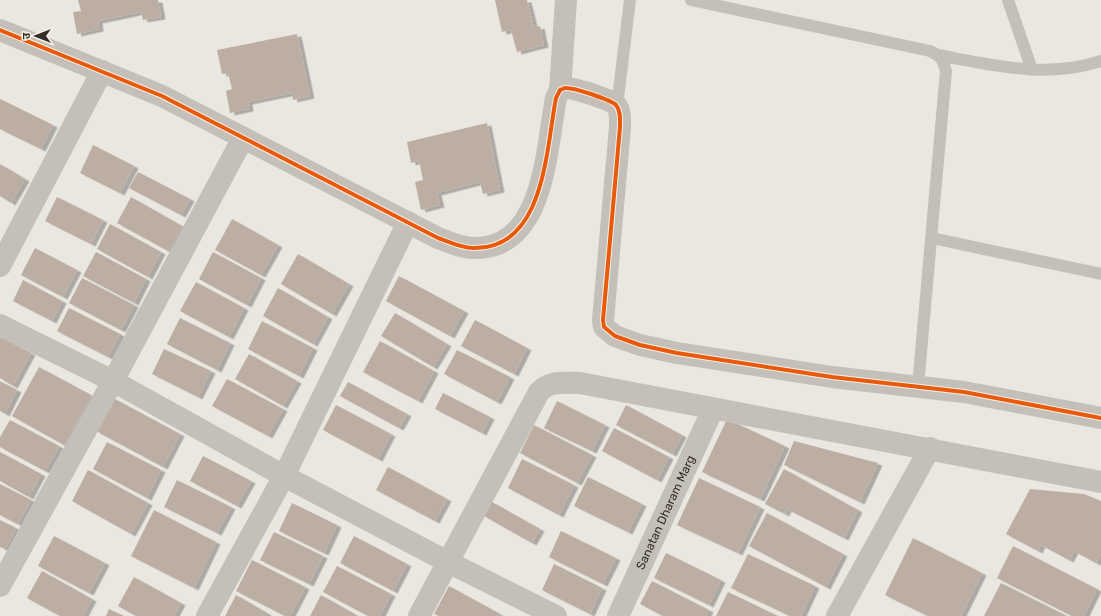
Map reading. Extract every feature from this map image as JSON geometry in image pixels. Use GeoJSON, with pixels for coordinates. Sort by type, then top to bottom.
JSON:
{"type":"FeatureCollection","features":[{"type":"Feature","properties":{"kind":"street"},"geometry":{"type":"LineString","coordinates":[[0,30],[162,96],[438,238],[472,248],[494,246],[516,232],[527,219],[535,204],[556,98],[560,90],[566,0]]}},
{"type":"Feature","properties":{"kind":"street"},"geometry":{"type":"LineString","coordinates":[[0,266],[102,71]]}},
{"type":"Feature","properties":{"kind":"street"},"geometry":{"type":"LineString","coordinates":[[560,90],[565,88],[572,89],[610,101],[616,106],[620,114],[603,320],[604,327],[608,332],[640,345],[684,355],[832,378],[964,392],[1101,418]]}},
{"type":"Feature","properties":{"kind":"street"},"geometry":{"type":"LineString","coordinates":[[0,586],[113,381],[243,138]]}},
{"type":"Feature","properties":{"kind":"street"},"geometry":{"type":"LineString","coordinates":[[207,616],[284,476],[408,222]]}},
{"type":"Feature","properties":{"kind":"street"},"geometry":{"type":"LineString","coordinates":[[0,324],[113,381],[284,476],[448,562],[556,616]]}},
{"type":"Feature","properties":{"kind":"street"},"geometry":{"type":"LineString","coordinates":[[419,616],[539,392],[544,386],[554,383],[580,383],[930,448],[1101,482]]}},
{"type":"Feature","properties":{"kind":"street","name":"Sanatan Dharam Marg"},"geometry":{"type":"LineString","coordinates":[[618,616],[713,408]]}},
{"type":"Feature","properties":{"kind":"street"},"geometry":{"type":"LineString","coordinates":[[837,616],[930,448]]}},
{"type":"Feature","properties":{"kind":"lane"},"geometry":{"type":"LineString","coordinates":[[616,106],[630,0]]}},
{"type":"Feature","properties":{"kind":"lane"},"geometry":{"type":"LineString","coordinates":[[690,0],[708,2],[938,54],[1016,69],[1067,70],[1101,61]]}},
{"type":"Feature","properties":{"kind":"lane"},"geometry":{"type":"LineString","coordinates":[[1008,0],[1032,70]]}},
{"type":"Feature","properties":{"kind":"lane"},"geometry":{"type":"LineString","coordinates":[[918,386],[946,71],[944,60],[938,54]]}},
{"type":"Feature","properties":{"kind":"lane"},"geometry":{"type":"LineString","coordinates":[[932,238],[1101,274]]}},
{"type":"Feature","properties":{"kind":"building"},"geometry":{"type":"Polygon","coordinates":[[[78,0],[158,0],[161,17],[143,20],[141,12],[98,21],[99,29],[77,34],[73,12],[81,11],[78,0]]]}},
{"type":"Feature","properties":{"kind":"building"},"geometry":{"type":"Polygon","coordinates":[[[495,0],[527,0],[534,28],[540,26],[544,45],[517,52],[511,30],[502,32],[495,0]]]}},
{"type":"Feature","properties":{"kind":"building"},"geometry":{"type":"Polygon","coordinates":[[[297,34],[310,96],[293,100],[292,93],[248,102],[249,109],[230,113],[226,91],[232,89],[228,73],[222,74],[217,50],[297,34]]]}},
{"type":"Feature","properties":{"kind":"building"},"geometry":{"type":"Polygon","coordinates":[[[0,99],[53,125],[41,149],[0,129],[0,99]]]}},
{"type":"Feature","properties":{"kind":"building"},"geometry":{"type":"Polygon","coordinates":[[[487,123],[500,190],[483,194],[480,182],[437,193],[440,205],[421,210],[415,182],[423,180],[419,161],[411,163],[407,142],[487,123]]]}},
{"type":"Feature","properties":{"kind":"building"},"geometry":{"type":"Polygon","coordinates":[[[93,145],[134,166],[120,193],[80,173],[93,145]]]}},
{"type":"Feature","properties":{"kind":"building"},"geometry":{"type":"Polygon","coordinates":[[[0,164],[25,179],[11,203],[0,196],[0,164]]]}},
{"type":"Feature","properties":{"kind":"building"},"geometry":{"type":"Polygon","coordinates":[[[138,172],[190,199],[181,215],[129,188],[138,172]]]}},
{"type":"Feature","properties":{"kind":"building"},"geometry":{"type":"Polygon","coordinates":[[[57,197],[103,220],[91,244],[45,221],[57,197]]]}},
{"type":"Feature","properties":{"kind":"building"},"geometry":{"type":"Polygon","coordinates":[[[131,197],[182,226],[168,251],[117,223],[131,197]]]}},
{"type":"Feature","properties":{"kind":"building"},"geometry":{"type":"Polygon","coordinates":[[[232,219],[278,245],[261,275],[215,250],[232,219]]]}},
{"type":"Feature","properties":{"kind":"building"},"geometry":{"type":"Polygon","coordinates":[[[110,224],[161,252],[148,277],[97,249],[110,224]]]}},
{"type":"Feature","properties":{"kind":"building"},"geometry":{"type":"Polygon","coordinates":[[[35,248],[77,270],[63,297],[21,275],[35,248]]]}},
{"type":"Feature","properties":{"kind":"building"},"geometry":{"type":"Polygon","coordinates":[[[96,252],[146,279],[134,303],[83,276],[96,252]]]}},
{"type":"Feature","properties":{"kind":"building"},"geometry":{"type":"Polygon","coordinates":[[[213,252],[261,278],[247,305],[199,279],[213,252]]]}},
{"type":"Feature","properties":{"kind":"building"},"geometry":{"type":"Polygon","coordinates":[[[298,254],[349,284],[332,314],[281,284],[298,254]]]}},
{"type":"Feature","properties":{"kind":"building"},"geometry":{"type":"Polygon","coordinates":[[[399,276],[464,311],[450,336],[386,301],[399,276]]]}},
{"type":"Feature","properties":{"kind":"building"},"geometry":{"type":"Polygon","coordinates":[[[82,278],[134,305],[121,330],[69,303],[82,278]]]}},
{"type":"Feature","properties":{"kind":"building"},"geometry":{"type":"Polygon","coordinates":[[[23,280],[62,301],[52,321],[13,301],[23,280]]]}},
{"type":"Feature","properties":{"kind":"building"},"geometry":{"type":"Polygon","coordinates":[[[196,282],[244,308],[229,337],[180,311],[196,282]]]}},
{"type":"Feature","properties":{"kind":"building"},"geometry":{"type":"Polygon","coordinates":[[[278,288],[328,317],[313,344],[263,316],[278,288]]]}},
{"type":"Feature","properties":{"kind":"building"},"geometry":{"type":"Polygon","coordinates":[[[69,308],[120,334],[108,357],[57,331],[69,308]]]}},
{"type":"Feature","properties":{"kind":"building"},"geometry":{"type":"Polygon","coordinates":[[[395,313],[447,344],[433,367],[381,336],[395,313]]]}},
{"type":"Feature","properties":{"kind":"building"},"geometry":{"type":"Polygon","coordinates":[[[180,318],[230,343],[217,370],[167,344],[180,318]]]}},
{"type":"Feature","properties":{"kind":"building"},"geometry":{"type":"Polygon","coordinates":[[[475,320],[527,348],[514,374],[461,346],[475,320]]]}},
{"type":"Feature","properties":{"kind":"building"},"geometry":{"type":"Polygon","coordinates":[[[262,321],[313,348],[299,376],[248,349],[262,321]]]}},
{"type":"Feature","properties":{"kind":"building"},"geometry":{"type":"Polygon","coordinates":[[[0,337],[31,353],[13,386],[0,378],[0,337]]]}},
{"type":"Feature","properties":{"kind":"building"},"geometry":{"type":"Polygon","coordinates":[[[380,341],[434,371],[418,401],[363,372],[380,341]]]}},
{"type":"Feature","properties":{"kind":"building"},"geometry":{"type":"Polygon","coordinates":[[[164,349],[211,371],[198,397],[152,374],[164,349]]]}},
{"type":"Feature","properties":{"kind":"building"},"geometry":{"type":"Polygon","coordinates":[[[457,350],[510,377],[497,402],[444,374],[457,350]]]}},
{"type":"Feature","properties":{"kind":"building"},"geometry":{"type":"Polygon","coordinates":[[[249,354],[297,381],[283,406],[235,379],[249,354]]]}},
{"type":"Feature","properties":{"kind":"building"},"geometry":{"type":"Polygon","coordinates":[[[39,367],[91,395],[64,445],[12,416],[39,367]]]}},
{"type":"Feature","properties":{"kind":"building"},"geometry":{"type":"Polygon","coordinates":[[[227,379],[283,409],[268,436],[212,406],[227,379]]]}},
{"type":"Feature","properties":{"kind":"building"},"geometry":{"type":"Polygon","coordinates":[[[0,381],[17,390],[5,414],[0,411],[0,381]]]}},
{"type":"Feature","properties":{"kind":"building"},"geometry":{"type":"Polygon","coordinates":[[[348,382],[407,414],[399,428],[340,396],[348,382]]]}},
{"type":"Feature","properties":{"kind":"building"},"geometry":{"type":"Polygon","coordinates":[[[443,393],[490,417],[482,433],[435,409],[443,393]]]}},
{"type":"Feature","properties":{"kind":"building"},"geometry":{"type":"Polygon","coordinates":[[[113,398],[180,434],[163,467],[96,431],[113,398]]]}},
{"type":"Feature","properties":{"kind":"building"},"geometry":{"type":"Polygon","coordinates":[[[557,401],[605,425],[592,451],[544,428],[557,401]]]}},
{"type":"Feature","properties":{"kind":"building"},"geometry":{"type":"Polygon","coordinates":[[[336,405],[391,434],[378,459],[323,430],[336,405]]]}},
{"type":"Feature","properties":{"kind":"building"},"geometry":{"type":"Polygon","coordinates":[[[626,405],[682,435],[672,454],[616,425],[626,405]]]}},
{"type":"Feature","properties":{"kind":"building"},"geometry":{"type":"Polygon","coordinates":[[[727,419],[785,446],[760,499],[702,472],[727,419]]]}},
{"type":"Feature","properties":{"kind":"building"},"geometry":{"type":"Polygon","coordinates":[[[10,420],[59,446],[45,471],[0,447],[0,437],[10,420]]]}},
{"type":"Feature","properties":{"kind":"building"},"geometry":{"type":"Polygon","coordinates":[[[534,425],[592,455],[577,483],[520,453],[534,425]]]}},
{"type":"Feature","properties":{"kind":"building"},"geometry":{"type":"Polygon","coordinates":[[[614,428],[669,457],[657,480],[602,451],[614,428]]]}},
{"type":"Feature","properties":{"kind":"building"},"geometry":{"type":"Polygon","coordinates":[[[794,441],[878,463],[860,502],[784,465],[794,441]]]}},
{"type":"Feature","properties":{"kind":"building"},"geometry":{"type":"Polygon","coordinates":[[[107,442],[161,470],[147,498],[93,469],[107,442]]]}},
{"type":"Feature","properties":{"kind":"building"},"geometry":{"type":"Polygon","coordinates":[[[0,452],[41,474],[29,497],[0,481],[0,452]]]}},
{"type":"Feature","properties":{"kind":"building"},"geometry":{"type":"Polygon","coordinates":[[[203,456],[251,481],[237,506],[190,481],[203,456]]]}},
{"type":"Feature","properties":{"kind":"building"},"geometry":{"type":"Polygon","coordinates":[[[522,459],[574,485],[559,515],[508,488],[522,459]]]}},
{"type":"Feature","properties":{"kind":"building"},"geometry":{"type":"Polygon","coordinates":[[[388,467],[447,499],[435,521],[376,490],[388,467]]]}},
{"type":"Feature","properties":{"kind":"building"},"geometry":{"type":"Polygon","coordinates":[[[784,469],[858,510],[844,538],[787,509],[785,514],[765,504],[784,469]]]}},
{"type":"Feature","properties":{"kind":"building"},"geometry":{"type":"Polygon","coordinates":[[[88,470],[148,503],[131,534],[72,501],[88,470]]]}},
{"type":"Feature","properties":{"kind":"building"},"geometry":{"type":"Polygon","coordinates":[[[588,477],[642,504],[628,532],[574,506],[588,477]]]}},
{"type":"Feature","properties":{"kind":"building"},"geometry":{"type":"Polygon","coordinates":[[[699,478],[760,507],[738,553],[677,525],[699,478]]]}},
{"type":"Feature","properties":{"kind":"building"},"geometry":{"type":"Polygon","coordinates":[[[177,480],[231,507],[217,533],[164,507],[177,480]]]}},
{"type":"Feature","properties":{"kind":"building"},"geometry":{"type":"Polygon","coordinates":[[[0,484],[31,500],[18,524],[0,515],[0,484]]]}},
{"type":"Feature","properties":{"kind":"building"},"geometry":{"type":"Polygon","coordinates":[[[1030,489],[1084,494],[1101,501],[1101,554],[1096,563],[1074,551],[1069,560],[1041,545],[1038,551],[1006,534],[1030,489]]]}},
{"type":"Feature","properties":{"kind":"building"},"geometry":{"type":"Polygon","coordinates":[[[492,502],[540,529],[532,543],[484,516],[492,502]]]}},
{"type":"Feature","properties":{"kind":"building"},"geometry":{"type":"Polygon","coordinates":[[[292,503],[337,525],[324,553],[279,531],[292,503]]]}},
{"type":"Feature","properties":{"kind":"building"},"geometry":{"type":"Polygon","coordinates":[[[154,510],[216,542],[194,588],[131,556],[154,510]]]}},
{"type":"Feature","properties":{"kind":"building"},"geometry":{"type":"Polygon","coordinates":[[[767,513],[843,554],[826,587],[749,546],[767,513]]]}},
{"type":"Feature","properties":{"kind":"building"},"geometry":{"type":"Polygon","coordinates":[[[0,520],[16,528],[5,549],[0,547],[0,520]]]}},
{"type":"Feature","properties":{"kind":"building"},"geometry":{"type":"Polygon","coordinates":[[[561,531],[616,558],[603,584],[549,557],[561,531]]]}},
{"type":"Feature","properties":{"kind":"building"},"geometry":{"type":"Polygon","coordinates":[[[274,532],[323,556],[309,584],[260,560],[274,532]]]}},
{"type":"Feature","properties":{"kind":"building"},"geometry":{"type":"Polygon","coordinates":[[[54,536],[105,563],[89,593],[38,566],[54,536]]]}},
{"type":"Feature","properties":{"kind":"building"},"geometry":{"type":"Polygon","coordinates":[[[354,536],[407,564],[393,591],[340,563],[354,536]]]}},
{"type":"Feature","properties":{"kind":"building"},"geometry":{"type":"Polygon","coordinates":[[[913,538],[982,573],[961,616],[928,616],[885,595],[913,538]]]}},
{"type":"Feature","properties":{"kind":"building"},"geometry":{"type":"Polygon","coordinates":[[[1013,546],[1097,589],[1084,616],[1072,616],[997,578],[1013,546]]]}},
{"type":"Feature","properties":{"kind":"building"},"geometry":{"type":"Polygon","coordinates":[[[666,553],[721,580],[709,605],[654,578],[666,553]]]}},
{"type":"Feature","properties":{"kind":"building"},"geometry":{"type":"Polygon","coordinates":[[[748,554],[815,586],[801,616],[790,616],[731,588],[748,554]]]}},
{"type":"Feature","properties":{"kind":"building"},"geometry":{"type":"Polygon","coordinates":[[[252,560],[305,587],[290,616],[285,616],[236,591],[252,560]]]}},
{"type":"Feature","properties":{"kind":"building"},"geometry":{"type":"Polygon","coordinates":[[[554,564],[602,588],[590,614],[542,590],[554,564]]]}},
{"type":"Feature","properties":{"kind":"building"},"geometry":{"type":"Polygon","coordinates":[[[337,566],[391,594],[380,616],[368,616],[323,592],[337,566]]]}},
{"type":"Feature","properties":{"kind":"building"},"geometry":{"type":"Polygon","coordinates":[[[42,571],[92,599],[83,616],[60,616],[27,598],[42,571]]]}},
{"type":"Feature","properties":{"kind":"building"},"geometry":{"type":"Polygon","coordinates":[[[134,577],[181,603],[174,616],[136,616],[118,606],[134,577]]]}},
{"type":"Feature","properties":{"kind":"building"},"geometry":{"type":"Polygon","coordinates":[[[652,581],[709,610],[706,616],[663,616],[640,604],[652,581]]]}},
{"type":"Feature","properties":{"kind":"building"},"geometry":{"type":"Polygon","coordinates":[[[1001,583],[1067,616],[984,616],[1001,583]]]}},
{"type":"Feature","properties":{"kind":"building"},"geometry":{"type":"Polygon","coordinates":[[[449,586],[500,614],[499,616],[439,616],[434,614],[449,586]]]}},
{"type":"Feature","properties":{"kind":"building"},"geometry":{"type":"Polygon","coordinates":[[[728,592],[778,616],[716,616],[728,592]]]}},
{"type":"Feature","properties":{"kind":"building"},"geometry":{"type":"Polygon","coordinates":[[[236,595],[267,613],[265,616],[225,616],[236,595]]]}},
{"type":"Feature","properties":{"kind":"building"},"geometry":{"type":"Polygon","coordinates":[[[321,595],[358,616],[310,616],[321,595]]]}},
{"type":"Feature","properties":{"kind":"building"},"geometry":{"type":"Polygon","coordinates":[[[109,609],[124,616],[106,616],[109,609]]]}},
{"type":"Feature","properties":{"kind":"cycle path"},"geometry":{"type":"LineString","coordinates":[[0,30],[162,96],[438,238],[469,248],[497,244],[515,233],[528,215],[538,193],[549,143],[556,98],[560,90],[569,88],[592,94],[616,105],[620,116],[603,320],[604,327],[615,336],[640,345],[677,353],[832,377],[964,392],[1101,418]]}}]}
